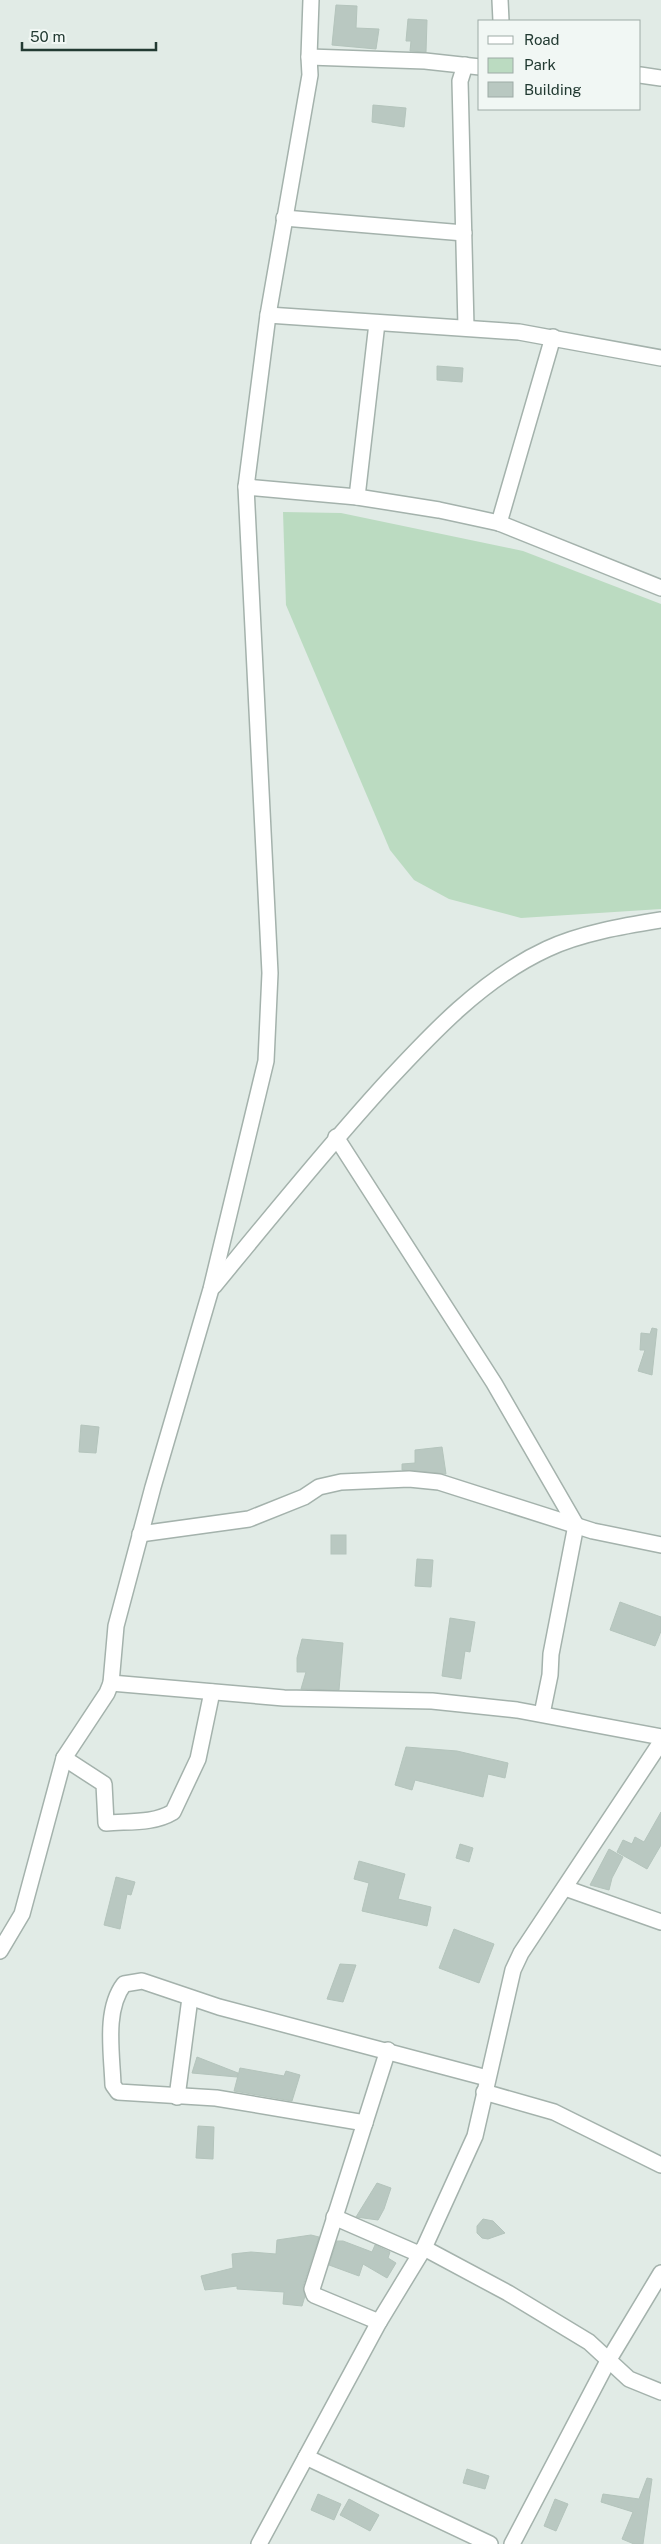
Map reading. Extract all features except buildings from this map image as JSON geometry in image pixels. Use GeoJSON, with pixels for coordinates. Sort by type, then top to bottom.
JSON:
{"type":"FeatureCollection","features":[{"type":"Feature","properties":{"kind":"street"},"geometry":{"type":"LineString","coordinates":[[0,1951],[22,1914],[64,1758],[111,1683],[116,1626],[140,1534],[212,1289],[266,1061],[270,973],[246,487],[268,315],[310,75],[311,0]]}},
{"type":"Feature","properties":{"kind":"street"},"geometry":{"type":"LineString","coordinates":[[500,0],[500,20]]}},
{"type":"Feature","properties":{"kind":"street"},"geometry":{"type":"LineString","coordinates":[[309,58],[425,61],[472,66]]}},
{"type":"Feature","properties":{"kind":"street"},"geometry":{"type":"LineString","coordinates":[[466,327],[460,81],[472,66]]}},
{"type":"Feature","properties":{"kind":"street"},"geometry":{"type":"LineString","coordinates":[[641,76],[661,78]]}},
{"type":"Feature","properties":{"kind":"street"},"geometry":{"type":"LineString","coordinates":[[284,218],[464,233]]}},
{"type":"Feature","properties":{"kind":"street"},"geometry":{"type":"LineString","coordinates":[[268,315],[466,327],[553,337],[613,351],[661,358]]}},
{"type":"Feature","properties":{"kind":"street"},"geometry":{"type":"LineString","coordinates":[[357,497],[378,323]]}},
{"type":"Feature","properties":{"kind":"street"},"geometry":{"type":"LineString","coordinates":[[499,523],[553,337]]}},
{"type":"Feature","properties":{"kind":"street"},"geometry":{"type":"LineString","coordinates":[[246,487],[357,497],[439,510],[499,523],[661,588]]}},
{"type":"Feature","properties":{"kind":"street"},"geometry":{"type":"LineString","coordinates":[[212,1289],[336,1137],[425,1041],[495,981],[548,948],[616,927],[661,920]]}},
{"type":"Feature","properties":{"kind":"street"},"geometry":{"type":"LineString","coordinates":[[336,1137],[494,1383],[576,1525],[551,1654],[550,1675],[542,1714]]}},
{"type":"Feature","properties":{"kind":"street"},"geometry":{"type":"LineString","coordinates":[[140,1534],[248,1519],[304,1497],[319,1487],[341,1482],[409,1479],[439,1482],[576,1525],[661,1545]]}},
{"type":"Feature","properties":{"kind":"street"},"geometry":{"type":"LineString","coordinates":[[111,1683],[284,1698],[432,1701],[542,1714],[661,1736]]}},
{"type":"Feature","properties":{"kind":"street"},"geometry":{"type":"LineString","coordinates":[[64,1758],[104,1784],[106,1823],[157,1820],[173,1812],[198,1758],[212,1692]]}},
{"type":"Feature","properties":{"kind":"street"},"geometry":{"type":"LineString","coordinates":[[259,2544],[379,2322],[422,2251],[474,2136],[513,1970],[521,1953],[661,1742]]}},
{"type":"Feature","properties":{"kind":"street"},"geometry":{"type":"LineString","coordinates":[[565,1888],[661,1922]]}},
{"type":"Feature","properties":{"kind":"street"},"geometry":{"type":"LineString","coordinates":[[365,2123],[216,2098],[134,2094],[115,2090],[112,2085],[112,2016],[117,1993],[124,1984],[142,1981],[219,2007],[388,2050],[486,2085],[554,2112],[661,2165]]}},
{"type":"Feature","properties":{"kind":"street"},"geometry":{"type":"LineString","coordinates":[[177,2097],[190,1998]]}},
{"type":"Feature","properties":{"kind":"street"},"geometry":{"type":"LineString","coordinates":[[379,2322],[314,2295],[312,2289],[388,2050]]}},
{"type":"Feature","properties":{"kind":"street"},"geometry":{"type":"LineString","coordinates":[[334,2217],[422,2251],[508,2293],[589,2342],[629,2379],[661,2392]]}},
{"type":"Feature","properties":{"kind":"street"},"geometry":{"type":"LineString","coordinates":[[512,2544],[608,2361],[661,2273]]}},
{"type":"Feature","properties":{"kind":"street"},"geometry":{"type":"LineString","coordinates":[[306,2457],[490,2544]]}},
{"type":"Feature","properties":{"kind":"green space"},"geometry":{"type":"Polygon","coordinates":[[[283,512],[341,513],[523,551],[661,604],[661,909],[521,918],[449,899],[414,880],[390,850],[286,605],[283,512]]]}}]}
